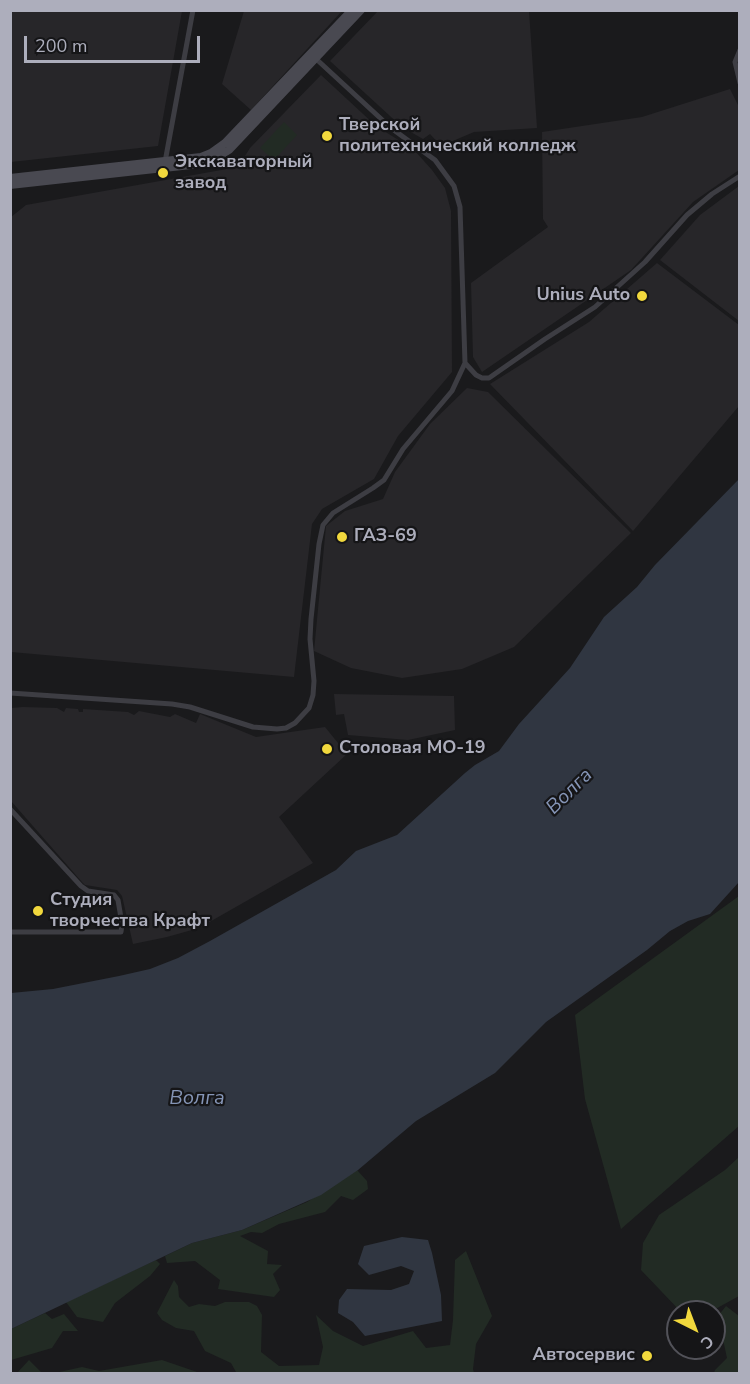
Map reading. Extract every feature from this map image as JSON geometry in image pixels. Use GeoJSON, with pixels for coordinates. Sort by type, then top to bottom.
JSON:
{"type":"FeatureCollection","features":[{"type":"Feature","properties":{"kind":"street"},"geometry":{"type":"LineString","coordinates":[[165,165],[193,10]]}},
{"type":"Feature","properties":{"kind":"street"},"geometry":{"type":"LineString","coordinates":[[314,57],[352,10]]}},
{"type":"Feature","properties":{"kind":"street"},"geometry":{"type":"LineString","coordinates":[[10,185],[165,165],[201,157],[219,148],[361,10]]}},
{"type":"Feature","properties":{"kind":"street"},"geometry":{"type":"LineString","coordinates":[[740,50],[735,62],[740,82]]}},
{"type":"Feature","properties":{"kind":"street"},"geometry":{"type":"LineString","coordinates":[[10,693],[181,705],[253,726],[277,729],[290,726],[305,713],[313,695],[311,619],[323,525],[333,513],[384,480],[403,448],[452,391],[465,363],[460,207],[454,186],[435,160],[391,128],[314,57]]}},
{"type":"Feature","properties":{"kind":"street"},"geometry":{"type":"LineString","coordinates":[[10,178],[165,165]]}},
{"type":"Feature","properties":{"kind":"street"},"geometry":{"type":"LineString","coordinates":[[465,363],[476,375],[489,378],[595,307],[645,262],[687,215],[712,194],[740,176]]}},
{"type":"Feature","properties":{"kind":"street"},"geometry":{"type":"LineString","coordinates":[[10,809],[81,886],[88,891],[114,895],[118,900],[122,924],[121,932],[10,932]]}},
{"type":"Feature","properties":{"kind":"shaded area"},"geometry":{"type":"Polygon","coordinates":[[[10,11],[182,11],[158,146],[11,162],[10,11]]]}},
{"type":"Feature","properties":{"kind":"shaded area"},"geometry":{"type":"Polygon","coordinates":[[[244,11],[342,11],[251,110],[222,84],[244,11]]]}},
{"type":"Feature","properties":{"kind":"shaded area"},"geometry":{"type":"Polygon","coordinates":[[[378,11],[529,11],[537,128],[474,132],[441,146],[430,134],[423,139],[402,127],[330,61],[378,11]]]}},
{"type":"Feature","properties":{"kind":"shaded area","name":"Экскаваторный завод"},"geometry":{"type":"Polygon","coordinates":[[[321,75],[376,126],[408,146],[410,152],[415,151],[445,188],[451,211],[452,372],[398,436],[374,479],[322,509],[312,524],[294,677],[11,652],[11,217],[26,205],[238,167],[250,148],[321,75]]]}},
{"type":"Feature","properties":{"kind":"shaded area"},"geometry":{"type":"Polygon","coordinates":[[[730,89],[739,107],[739,170],[693,202],[631,270],[482,372],[473,357],[471,283],[548,227],[543,219],[542,132],[642,117],[730,89]]]}},
{"type":"Feature","properties":{"kind":"shaded area"},"geometry":{"type":"Polygon","coordinates":[[[284,122],[297,135],[274,160],[260,148],[284,122]]]}},
{"type":"Feature","properties":{"kind":"shaded area"},"geometry":{"type":"Polygon","coordinates":[[[739,186],[739,321],[660,260],[700,215],[739,186]]]}},
{"type":"Feature","properties":{"kind":"shaded area"},"geometry":{"type":"Polygon","coordinates":[[[657,263],[739,325],[739,406],[633,531],[490,384],[589,322],[657,263]]]}},
{"type":"Feature","properties":{"kind":"shaded area"},"geometry":{"type":"Polygon","coordinates":[[[467,388],[488,392],[631,533],[514,647],[462,669],[402,678],[351,668],[314,651],[326,526],[345,511],[383,499],[395,472],[430,424],[467,388]]]}},
{"type":"Feature","properties":{"kind":"shaded area"},"geometry":{"type":"Polygon","coordinates":[[[334,694],[454,696],[455,730],[408,740],[348,735],[344,714],[336,715],[334,694]]]}},
{"type":"Feature","properties":{"kind":"shaded area"},"geometry":{"type":"Polygon","coordinates":[[[11,708],[57,708],[64,712],[66,708],[78,709],[79,712],[83,712],[83,709],[128,712],[134,715],[139,711],[170,717],[175,714],[196,723],[200,714],[256,737],[325,727],[347,754],[279,817],[313,863],[199,928],[133,944],[122,896],[117,890],[85,885],[11,801],[11,708]]]}},
{"type":"Feature","properties":{"kind":"shaded area"},"geometry":{"type":"Polygon","coordinates":[[[739,896],[739,1126],[621,1229],[585,1099],[575,1015],[739,896]]]}},
{"type":"Feature","properties":{"kind":"shaded area"},"geometry":{"type":"Polygon","coordinates":[[[739,1157],[739,1296],[726,1303],[726,1300],[670,1300],[641,1270],[643,1243],[659,1215],[725,1170],[739,1157]]]}},
{"type":"Feature","properties":{"kind":"shaded area"},"geometry":{"type":"Polygon","coordinates":[[[357,1170],[367,1181],[368,1189],[353,1200],[341,1196],[325,1212],[279,1224],[262,1233],[251,1232],[240,1236],[268,1251],[267,1264],[282,1265],[273,1274],[280,1290],[274,1297],[218,1289],[220,1280],[195,1261],[167,1263],[165,1256],[192,1243],[242,1230],[307,1202],[357,1170]]]}},
{"type":"Feature","properties":{"kind":"shaded area"},"geometry":{"type":"Polygon","coordinates":[[[466,1251],[492,1316],[476,1344],[474,1373],[200,1373],[236,1372],[231,1363],[205,1351],[194,1331],[176,1328],[162,1320],[157,1313],[174,1280],[178,1286],[179,1297],[189,1307],[199,1304],[215,1306],[225,1302],[249,1302],[257,1306],[262,1315],[261,1352],[279,1366],[319,1365],[323,1347],[316,1315],[333,1331],[363,1346],[413,1331],[426,1348],[450,1345],[455,1260],[466,1251]]]}},
{"type":"Feature","properties":{"kind":"shaded area"},"geometry":{"type":"Polygon","coordinates":[[[156,1260],[160,1264],[150,1276],[115,1303],[103,1322],[77,1317],[66,1302],[156,1260]]]}},
{"type":"Feature","properties":{"kind":"shaded area"},"geometry":{"type":"Polygon","coordinates":[[[726,1306],[739,1316],[739,1373],[714,1373],[727,1358],[726,1306]]]}},
{"type":"Feature","properties":{"kind":"shaded area"},"geometry":{"type":"Polygon","coordinates":[[[45,1313],[52,1319],[64,1314],[78,1331],[63,1331],[52,1348],[11,1360],[11,1329],[45,1313]]]}},
{"type":"Feature","properties":{"kind":"shaded area"},"geometry":{"type":"Polygon","coordinates":[[[29,1360],[42,1373],[17,1373],[29,1360]]]}},
{"type":"Feature","properties":{"kind":"shaded area"},"geometry":{"type":"Polygon","coordinates":[[[162,1360],[200,1373],[55,1373],[82,1367],[99,1371],[162,1360]]]}},
{"type":"Feature","properties":{"kind":"water","name":"Волга"},"geometry":{"type":"Polygon","coordinates":[[[739,479],[739,882],[710,914],[688,921],[670,931],[546,1022],[495,1073],[416,1121],[358,1170],[321,1195],[242,1230],[192,1243],[11,1329],[11,993],[53,989],[119,976],[150,969],[178,958],[336,870],[356,851],[397,835],[465,773],[499,751],[519,724],[570,668],[604,617],[637,587],[655,565],[739,479]]]}},
{"type":"Feature","properties":{"kind":"water"},"geometry":{"type":"Polygon","coordinates":[[[402,1237],[428,1240],[441,1295],[442,1321],[365,1336],[353,1322],[338,1313],[339,1300],[347,1289],[391,1290],[409,1284],[414,1271],[401,1266],[369,1275],[358,1264],[364,1246],[402,1237]]]}},
{"type":"Feature","properties":{"kind":"place","name":"Тверской политехнический колледж"},"geometry":{"type":"Point","coordinates":[327,136]}},
{"type":"Feature","properties":{"kind":"place","name":"Экскаваторный завод"},"geometry":{"type":"Point","coordinates":[163,173]}},
{"type":"Feature","properties":{"kind":"place","name":"Unius Auto"},"geometry":{"type":"Point","coordinates":[642,296]}},
{"type":"Feature","properties":{"kind":"place","name":"ГАЗ-69"},"geometry":{"type":"Point","coordinates":[342,537]}},
{"type":"Feature","properties":{"kind":"place","name":"Столовая МО-19"},"geometry":{"type":"Point","coordinates":[327,749]}},
{"type":"Feature","properties":{"kind":"place","name":"Студия творчества Крафт"},"geometry":{"type":"Point","coordinates":[38,911]}},
{"type":"Feature","properties":{"kind":"place","name":"Автосервис"},"geometry":{"type":"Point","coordinates":[647,1356]}}]}
